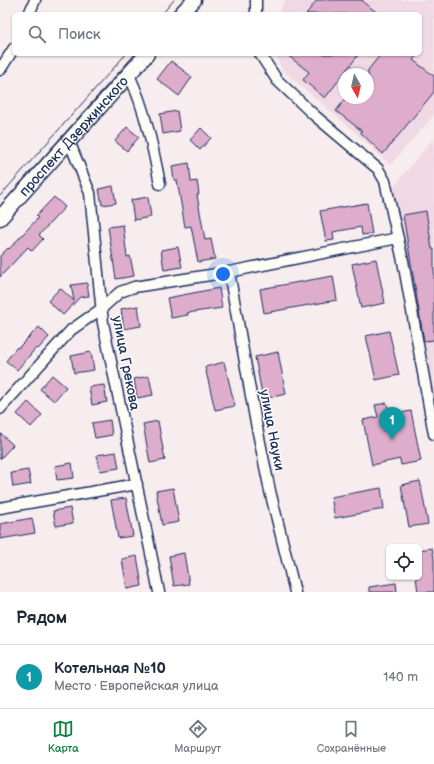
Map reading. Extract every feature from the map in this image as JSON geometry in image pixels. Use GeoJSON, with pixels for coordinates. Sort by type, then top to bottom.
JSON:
{"type":"FeatureCollection","features":[{"type":"Feature","properties":{"kind":"main road"},"geometry":{"type":"LineString","coordinates":[[183,12],[194,0]]}},
{"type":"Feature","properties":{"kind":"main road","name":"проспект Дзержинского"},"geometry":{"type":"LineString","coordinates":[[0,218],[145,56]]}},
{"type":"Feature","properties":{"kind":"street"},"geometry":{"type":"LineString","coordinates":[[30,12],[35,0]]}},
{"type":"Feature","properties":{"kind":"street"},"geometry":{"type":"LineString","coordinates":[[256,0],[256,12]]}},
{"type":"Feature","properties":{"kind":"street"},"geometry":{"type":"LineString","coordinates":[[0,70],[12,51]]}},
{"type":"Feature","properties":{"kind":"street"},"geometry":{"type":"LineString","coordinates":[[261,56],[277,80],[314,115],[378,169],[385,181],[398,238],[434,434]]}},
{"type":"Feature","properties":{"kind":"street"},"geometry":{"type":"LineString","coordinates":[[129,75],[153,145],[160,184]]}},
{"type":"Feature","properties":{"kind":"street","name":"улица Грекова"},"geometry":{"type":"LineString","coordinates":[[69,141],[90,194],[101,309],[158,592]]}},
{"type":"Feature","properties":{"kind":"street"},"geometry":{"type":"LineString","coordinates":[[0,409],[71,330],[101,309],[120,292],[134,287],[229,272],[398,238]]}},
{"type":"Feature","properties":{"kind":"street","name":"улица Науки"},"geometry":{"type":"LineString","coordinates":[[229,272],[255,418],[270,491],[295,592]]}},
{"type":"Feature","properties":{"kind":"street"},"geometry":{"type":"LineString","coordinates":[[0,508],[136,484]]}},
{"type":"Feature","properties":{"kind":"shaded area"},"geometry":{"type":"Polygon","coordinates":[[[285,0],[434,0],[434,115],[390,165],[354,131],[282,70],[277,56],[422,56],[422,12],[279,12],[285,0]]]}},
{"type":"Feature","properties":{"kind":"shaded area"},"geometry":{"type":"Polygon","coordinates":[[[434,138],[434,402],[390,191],[434,138]]]}},
{"type":"Feature","properties":{"kind":"building"},"geometry":{"type":"Polygon","coordinates":[[[317,0],[363,0],[363,2],[376,12],[308,12],[317,0]]]}},
{"type":"Feature","properties":{"kind":"building"},"geometry":{"type":"Polygon","coordinates":[[[289,56],[357,56],[348,68],[338,68],[338,81],[325,98],[303,80],[309,72],[289,56]]]}},
{"type":"Feature","properties":{"kind":"building"},"geometry":{"type":"Polygon","coordinates":[[[379,56],[416,56],[413,60],[434,76],[434,92],[383,154],[360,132],[362,131],[336,111],[341,104],[374,104],[374,68],[370,68],[379,56]]]}},
{"type":"Feature","properties":{"kind":"building"},"geometry":{"type":"Polygon","coordinates":[[[171,61],[192,77],[179,96],[157,79],[171,61]]]}},
{"type":"Feature","properties":{"kind":"building"},"geometry":{"type":"Polygon","coordinates":[[[177,111],[180,131],[163,134],[160,114],[177,111]]]}},
{"type":"Feature","properties":{"kind":"building"},"geometry":{"type":"Polygon","coordinates":[[[127,127],[139,137],[127,151],[115,141],[127,127]]]}},
{"type":"Feature","properties":{"kind":"building"},"geometry":{"type":"Polygon","coordinates":[[[201,128],[211,138],[200,150],[190,140],[201,128]]]}},
{"type":"Feature","properties":{"kind":"building"},"geometry":{"type":"Polygon","coordinates":[[[189,163],[191,182],[197,181],[199,194],[197,195],[205,240],[211,239],[215,259],[198,262],[191,226],[185,227],[177,180],[174,180],[172,166],[189,163]]]}},
{"type":"Feature","properties":{"kind":"building"},"geometry":{"type":"Polygon","coordinates":[[[113,186],[116,203],[102,205],[99,189],[113,186]]]}},
{"type":"Feature","properties":{"kind":"building"},"geometry":{"type":"Polygon","coordinates":[[[54,197],[65,207],[39,235],[43,239],[32,251],[28,247],[0,277],[0,256],[8,248],[9,249],[38,218],[36,216],[54,197]]]}},
{"type":"Feature","properties":{"kind":"building"},"geometry":{"type":"Polygon","coordinates":[[[148,197],[151,217],[134,220],[131,200],[148,197]]]}},
{"type":"Feature","properties":{"kind":"building"},"geometry":{"type":"Polygon","coordinates":[[[367,203],[372,234],[362,235],[361,227],[333,232],[334,240],[326,241],[320,211],[367,203]]]}},
{"type":"Feature","properties":{"kind":"building"},"geometry":{"type":"Polygon","coordinates":[[[426,211],[432,249],[434,249],[434,340],[424,341],[403,215],[426,211]]]}},
{"type":"Feature","properties":{"kind":"building"},"geometry":{"type":"Polygon","coordinates":[[[123,225],[127,257],[130,256],[134,276],[116,279],[108,227],[123,225]]]}},
{"type":"Feature","properties":{"kind":"building"},"geometry":{"type":"Polygon","coordinates":[[[178,247],[182,267],[164,270],[161,250],[178,247]]]}},
{"type":"Feature","properties":{"kind":"building"},"geometry":{"type":"Polygon","coordinates":[[[376,259],[385,303],[361,308],[352,264],[376,259]]]}},
{"type":"Feature","properties":{"kind":"building"},"geometry":{"type":"Polygon","coordinates":[[[333,276],[337,300],[264,313],[260,289],[333,276]]]}},
{"type":"Feature","properties":{"kind":"building"},"geometry":{"type":"Polygon","coordinates":[[[87,283],[89,296],[80,297],[63,315],[48,301],[60,288],[74,301],[71,285],[87,283]]]}},
{"type":"Feature","properties":{"kind":"building"},"geometry":{"type":"Polygon","coordinates":[[[219,288],[222,308],[187,313],[188,315],[171,318],[167,298],[219,288]]]}},
{"type":"Feature","properties":{"kind":"building"},"geometry":{"type":"Polygon","coordinates":[[[138,306],[141,326],[124,329],[121,309],[138,306]]]}},
{"type":"Feature","properties":{"kind":"building"},"geometry":{"type":"Polygon","coordinates":[[[39,327],[49,337],[38,349],[36,348],[17,370],[6,361],[17,347],[18,348],[39,327]]]}},
{"type":"Feature","properties":{"kind":"building"},"geometry":{"type":"Polygon","coordinates":[[[389,331],[399,375],[376,380],[366,336],[389,331]]]}},
{"type":"Feature","properties":{"kind":"building"},"geometry":{"type":"Polygon","coordinates":[[[91,352],[94,370],[74,373],[71,356],[91,352]]]}},
{"type":"Feature","properties":{"kind":"building"},"geometry":{"type":"Polygon","coordinates":[[[278,352],[286,394],[263,399],[255,357],[278,352]]]}},
{"type":"Feature","properties":{"kind":"building"},"geometry":{"type":"Polygon","coordinates":[[[224,362],[235,406],[215,410],[205,367],[224,362]]]}},
{"type":"Feature","properties":{"kind":"building"},"geometry":{"type":"Polygon","coordinates":[[[52,375],[66,387],[54,401],[40,389],[52,375]]]}},
{"type":"Feature","properties":{"kind":"building"},"geometry":{"type":"Polygon","coordinates":[[[149,376],[153,395],[137,398],[134,379],[149,376]]]}},
{"type":"Feature","properties":{"kind":"building"},"geometry":{"type":"Polygon","coordinates":[[[104,385],[107,402],[92,405],[89,387],[104,385]]]}},
{"type":"Feature","properties":{"kind":"building"},"geometry":{"type":"Polygon","coordinates":[[[28,402],[42,415],[31,427],[17,414],[28,402]]]}},
{"type":"Feature","properties":{"kind":"building"},"geometry":{"type":"Polygon","coordinates":[[[387,403],[389,415],[411,411],[421,461],[401,465],[400,459],[372,465],[363,420],[378,417],[375,405],[387,403]]]}},
{"type":"Feature","properties":{"kind":"building"},"geometry":{"type":"Polygon","coordinates":[[[110,420],[112,435],[95,438],[92,423],[110,420]]]}},
{"type":"Feature","properties":{"kind":"building"},"geometry":{"type":"Polygon","coordinates":[[[158,421],[165,460],[150,463],[143,424],[158,421]]]}},
{"type":"Feature","properties":{"kind":"building"},"geometry":{"type":"Polygon","coordinates":[[[0,433],[13,445],[0,459],[0,433]]]}},
{"type":"Feature","properties":{"kind":"building"},"geometry":{"type":"Polygon","coordinates":[[[116,452],[119,468],[100,471],[97,455],[116,452]]]}},
{"type":"Feature","properties":{"kind":"building"},"geometry":{"type":"Polygon","coordinates":[[[72,463],[74,478],[57,480],[55,466],[72,463]]]}},
{"type":"Feature","properties":{"kind":"building"},"geometry":{"type":"Polygon","coordinates":[[[28,470],[31,484],[13,487],[11,473],[28,470]]]}},
{"type":"Feature","properties":{"kind":"building"},"geometry":{"type":"Polygon","coordinates":[[[420,481],[428,524],[409,527],[401,485],[420,481]]]}},
{"type":"Feature","properties":{"kind":"building"},"geometry":{"type":"Polygon","coordinates":[[[173,488],[179,522],[162,525],[156,491],[173,488]]]}},
{"type":"Feature","properties":{"kind":"building"},"geometry":{"type":"Polygon","coordinates":[[[381,488],[384,509],[335,518],[331,497],[381,488]]]}},
{"type":"Feature","properties":{"kind":"building"},"geometry":{"type":"Polygon","coordinates":[[[126,498],[133,536],[118,538],[111,500],[126,498]]]}},
{"type":"Feature","properties":{"kind":"building"},"geometry":{"type":"Polygon","coordinates":[[[70,508],[73,523],[56,526],[53,511],[70,508]]]}},
{"type":"Feature","properties":{"kind":"building"},"geometry":{"type":"Polygon","coordinates":[[[32,518],[35,533],[0,539],[0,524],[32,518]]]}},
{"type":"Feature","properties":{"kind":"building"},"geometry":{"type":"Polygon","coordinates":[[[432,548],[434,558],[434,592],[418,592],[416,580],[422,580],[422,550],[432,548]]]}},
{"type":"Feature","properties":{"kind":"building"},"geometry":{"type":"Polygon","coordinates":[[[184,553],[189,584],[174,586],[169,556],[184,553]]]}},
{"type":"Feature","properties":{"kind":"building"},"geometry":{"type":"Polygon","coordinates":[[[137,556],[142,586],[127,589],[122,559],[137,556]]]}},
{"type":"Feature","properties":{"kind":"building"},"geometry":{"type":"Polygon","coordinates":[[[396,583],[397,592],[369,592],[369,587],[396,583]]]}},
{"type":"Feature","properties":{"kind":"tram line"},"geometry":{"type":"LineString","coordinates":[[164,12],[174,0]]}},
{"type":"Feature","properties":{"kind":"tram line"},"geometry":{"type":"LineString","coordinates":[[172,12],[183,0]]}},
{"type":"Feature","properties":{"kind":"tram line"},"geometry":{"type":"LineString","coordinates":[[0,196],[124,56]]}},
{"type":"Feature","properties":{"kind":"tram line"},"geometry":{"type":"LineString","coordinates":[[0,206],[133,56]]}},
{"type":"Feature","properties":{"kind":"place","name":"Котельная №10"},"geometry":{"type":"Point","coordinates":[392,440]}}]}
